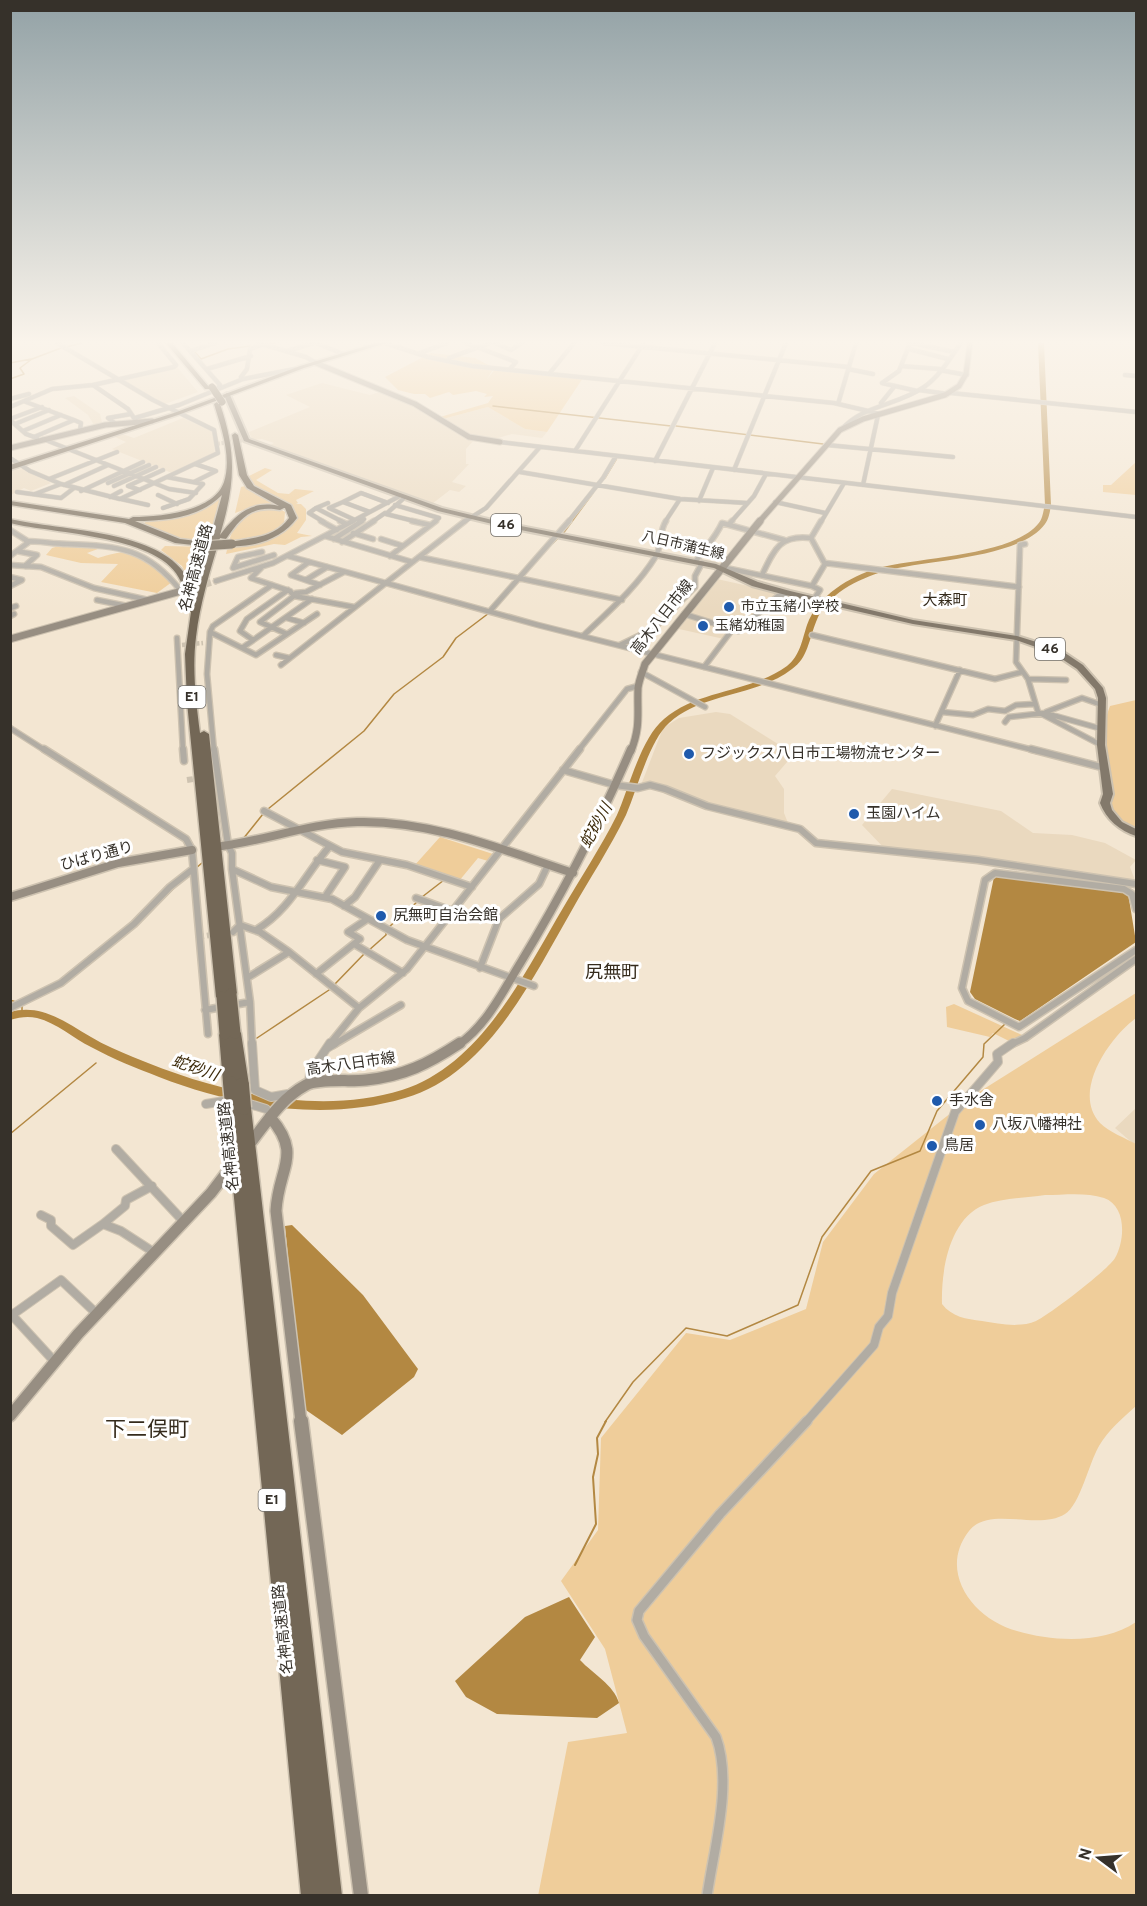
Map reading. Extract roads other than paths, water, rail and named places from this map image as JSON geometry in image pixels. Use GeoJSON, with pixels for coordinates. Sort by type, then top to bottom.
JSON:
{"type":"FeatureCollection","features":[{"type":"Feature","properties":{"kind":"highway"},"geometry":{"type":"LineString","coordinates":[[10,468],[120,432]]}},
{"type":"Feature","properties":{"kind":"highway","name":"名神高速道路"},"geometry":{"type":"LineString","coordinates":[[227,432],[230,479],[221,522],[194,615],[191,677],[236,1084],[312,1896]]}},
{"type":"Feature","properties":{"kind":"highway","name":"名神高速道路"},"geometry":{"type":"LineString","coordinates":[[226,995],[199,677],[202,614],[237,475],[234,432]]}},
{"type":"Feature","properties":{"kind":"highway"},"geometry":{"type":"LineString","coordinates":[[10,521],[33,527],[103,536],[201,545],[232,543],[274,535],[290,524],[293,518],[288,507],[258,493],[247,482],[235,435]]}},
{"type":"Feature","properties":{"kind":"highway"},"geometry":{"type":"LineString","coordinates":[[111,518],[144,519],[183,514],[208,504],[223,491],[230,479]]}},
{"type":"Feature","properties":{"kind":"highway"},"geometry":{"type":"LineString","coordinates":[[10,503],[111,518],[144,526],[178,541],[201,545]]}},
{"type":"Feature","properties":{"kind":"highway"},"geometry":{"type":"LineString","coordinates":[[223,537],[235,519],[247,510],[270,506],[288,513],[286,524],[272,534],[232,543]]}},
{"type":"Feature","properties":{"kind":"highway"},"geometry":{"type":"LineString","coordinates":[[103,536],[147,548],[173,562],[182,573],[190,595],[191,677]]}},
{"type":"Feature","properties":{"kind":"highway","name":"名神高速道路"},"geometry":{"type":"LineString","coordinates":[[238,1106],[331,1896]]}},
{"type":"Feature","properties":{"kind":"main road"},"geometry":{"type":"LineString","coordinates":[[10,448],[73,432]]}},
{"type":"Feature","properties":{"kind":"main road","name":"八日市蒲生線"},"geometry":{"type":"LineString","coordinates":[[241,432],[246,440],[430,507],[721,567],[755,584],[816,600],[913,622],[1017,638],[1056,651],[1080,667],[1099,688],[1102,705],[1101,745],[1108,794],[1105,803],[1108,812],[1119,824],[1137,833]]}},
{"type":"Feature","properties":{"kind":"main road"},"geometry":{"type":"LineString","coordinates":[[461,432],[469,437],[500,442]]}},
{"type":"Feature","properties":{"kind":"main road","name":"高木八日市線"},"geometry":{"type":"LineString","coordinates":[[252,1140],[268,1113],[288,1096],[309,1083],[366,1080],[401,1074],[429,1064],[472,1035],[511,979],[573,873],[619,785],[637,736],[640,714],[638,686],[641,672],[721,567],[775,502],[838,432]]}},
{"type":"Feature","properties":{"kind":"main road"},"geometry":{"type":"LineString","coordinates":[[10,639],[183,590]]}},
{"type":"Feature","properties":{"kind":"main road"},"geometry":{"type":"LineString","coordinates":[[225,845],[300,829],[357,822],[395,823],[424,827],[573,873]]}},
{"type":"Feature","properties":{"kind":"main road","name":"ひばり通り"},"geometry":{"type":"LineString","coordinates":[[10,897],[118,863],[192,850]]}},
{"type":"Feature","properties":{"kind":"main road"},"geometry":{"type":"LineString","coordinates":[[268,1113],[289,1140],[289,1151],[276,1198],[276,1210],[326,1633],[362,1896]]}},
{"type":"Feature","properties":{"kind":"main road"},"geometry":{"type":"LineString","coordinates":[[10,1416],[54,1361],[184,1222],[227,1172]]}},
{"type":"Feature","properties":{"kind":"street"},"geometry":{"type":"LineString","coordinates":[[25,432],[169,489],[196,493]]}},
{"type":"Feature","properties":{"kind":"street"},"geometry":{"type":"LineString","coordinates":[[34,436],[44,432]]}},
{"type":"Feature","properties":{"kind":"street"},"geometry":{"type":"LineString","coordinates":[[120,499],[218,453],[214,432]]}},
{"type":"Feature","properties":{"kind":"street"},"geometry":{"type":"LineString","coordinates":[[575,451],[587,432]]}},
{"type":"Feature","properties":{"kind":"street"},"geometry":{"type":"LineString","coordinates":[[655,460],[669,432]]}},
{"type":"Feature","properties":{"kind":"street"},"geometry":{"type":"LineString","coordinates":[[734,470],[749,432]]}},
{"type":"Feature","properties":{"kind":"street"},"geometry":{"type":"LineString","coordinates":[[863,485],[876,432]]}},
{"type":"Feature","properties":{"kind":"street"},"geometry":{"type":"LineString","coordinates":[[500,442],[1137,516]]}},
{"type":"Feature","properties":{"kind":"street"},"geometry":{"type":"LineString","coordinates":[[827,445],[953,457]]}},
{"type":"Feature","properties":{"kind":"street"},"geometry":{"type":"LineString","coordinates":[[280,665],[470,517],[486,508],[540,447]]}},
{"type":"Feature","properties":{"kind":"street"},"geometry":{"type":"LineString","coordinates":[[49,479],[117,452]]}},
{"type":"Feature","properties":{"kind":"street"},"geometry":{"type":"LineString","coordinates":[[490,611],[558,535],[597,485],[616,456]]}},
{"type":"Feature","properties":{"kind":"street"},"geometry":{"type":"LineString","coordinates":[[10,458],[62,485],[148,505]]}},
{"type":"Feature","properties":{"kind":"street"},"geometry":{"type":"LineString","coordinates":[[81,491],[143,462]]}},
{"type":"Feature","properties":{"kind":"street"},"geometry":{"type":"LineString","coordinates":[[193,483],[216,471],[194,464]]}},
{"type":"Feature","properties":{"kind":"street"},"geometry":{"type":"LineString","coordinates":[[34,495],[109,465]]}},
{"type":"Feature","properties":{"kind":"street"},"geometry":{"type":"LineString","coordinates":[[108,483],[149,465]]}},
{"type":"Feature","properties":{"kind":"street"},"geometry":{"type":"LineString","coordinates":[[110,497],[138,475],[156,467]]}},
{"type":"Feature","properties":{"kind":"street"},"geometry":{"type":"LineString","coordinates":[[699,501],[713,468]]}},
{"type":"Feature","properties":{"kind":"street"},"geometry":{"type":"LineString","coordinates":[[140,490],[128,486],[163,470]]}},
{"type":"Feature","properties":{"kind":"street"},"geometry":{"type":"LineString","coordinates":[[519,472],[680,499],[747,503]]}},
{"type":"Feature","properties":{"kind":"street"},"geometry":{"type":"LineString","coordinates":[[730,523],[747,503],[766,474]]}},
{"type":"Feature","properties":{"kind":"street"},"geometry":{"type":"LineString","coordinates":[[163,508],[189,499],[202,484],[167,477]]}},
{"type":"Feature","properties":{"kind":"street"},"geometry":{"type":"LineString","coordinates":[[811,538],[844,483]]}},
{"type":"Feature","properties":{"kind":"street"},"geometry":{"type":"LineString","coordinates":[[53,487],[60,490]]}},
{"type":"Feature","properties":{"kind":"street"},"geometry":{"type":"LineString","coordinates":[[17,492],[61,498],[74,488]]}},
{"type":"Feature","properties":{"kind":"street"},"geometry":{"type":"LineString","coordinates":[[102,495],[118,489]]}},
{"type":"Feature","properties":{"kind":"street"},"geometry":{"type":"LineString","coordinates":[[151,498],[169,489]]}},
{"type":"Feature","properties":{"kind":"street"},"geometry":{"type":"LineString","coordinates":[[363,527],[329,508],[361,493],[388,503]]}},
{"type":"Feature","properties":{"kind":"street"},"geometry":{"type":"LineString","coordinates":[[158,495],[177,504]]}},
{"type":"Feature","properties":{"kind":"street"},"geometry":{"type":"LineString","coordinates":[[216,581],[261,568],[286,557],[348,523],[355,522],[401,498]]}},
{"type":"Feature","properties":{"kind":"street"},"geometry":{"type":"LineString","coordinates":[[342,542],[395,505],[401,498]]}},
{"type":"Feature","properties":{"kind":"street"},"geometry":{"type":"LineString","coordinates":[[583,636],[622,600],[658,553],[662,527],[680,499]]}},
{"type":"Feature","properties":{"kind":"street"},"geometry":{"type":"LineString","coordinates":[[343,502],[372,512],[429,525]]}},
{"type":"Feature","properties":{"kind":"street"},"geometry":{"type":"LineString","coordinates":[[775,502],[825,513]]}},
{"type":"Feature","properties":{"kind":"street"},"geometry":{"type":"LineString","coordinates":[[328,503],[308,514],[337,529],[373,539]]}},
{"type":"Feature","properties":{"kind":"street"},"geometry":{"type":"LineString","coordinates":[[390,556],[439,518],[395,505]]}},
{"type":"Feature","properties":{"kind":"street"},"geometry":{"type":"LineString","coordinates":[[422,512],[430,507]]}},
{"type":"Feature","properties":{"kind":"street"},"geometry":{"type":"LineString","coordinates":[[316,508],[348,523]]}},
{"type":"Feature","properties":{"kind":"street"},"geometry":{"type":"LineString","coordinates":[[363,518],[372,520]]}},
{"type":"Feature","properties":{"kind":"street"},"geometry":{"type":"LineString","coordinates":[[334,539],[355,522]]}},
{"type":"Feature","properties":{"kind":"street"},"geometry":{"type":"LineString","coordinates":[[619,645],[653,629],[695,587],[699,562],[710,540],[716,536],[720,524],[730,523],[784,540]]}},
{"type":"Feature","properties":{"kind":"street"},"geometry":{"type":"LineString","coordinates":[[10,530],[26,541],[98,543],[130,550],[162,566],[183,590]]}},
{"type":"Feature","properties":{"kind":"street"},"geometry":{"type":"LineString","coordinates":[[762,575],[776,549],[784,540],[795,535],[811,538],[823,553],[825,563],[812,586]]}},
{"type":"Feature","properties":{"kind":"street"},"geometry":{"type":"LineString","coordinates":[[325,536],[412,562]]}},
{"type":"Feature","properties":{"kind":"street"},"geometry":{"type":"LineString","coordinates":[[381,539],[403,546]]}},
{"type":"Feature","properties":{"kind":"street"},"geometry":{"type":"LineString","coordinates":[[11,556],[29,542],[26,541]]}},
{"type":"Feature","properties":{"kind":"street"},"geometry":{"type":"LineString","coordinates":[[1022,544],[1025,544],[1020,545],[1016,662],[1028,679],[1038,712],[1101,745]]}},
{"type":"Feature","properties":{"kind":"street"},"geometry":{"type":"LineString","coordinates":[[17,551],[37,555],[25,566]]}},
{"type":"Feature","properties":{"kind":"street"},"geometry":{"type":"LineString","coordinates":[[274,555],[233,568],[238,557],[259,551],[309,562],[583,636],[1105,768]]}},
{"type":"Feature","properties":{"kind":"street"},"geometry":{"type":"LineString","coordinates":[[419,557],[622,600]]}},
{"type":"Feature","properties":{"kind":"street"},"geometry":{"type":"LineString","coordinates":[[309,562],[291,575],[320,585]]}},
{"type":"Feature","properties":{"kind":"street"},"geometry":{"type":"LineString","coordinates":[[825,563],[1019,587]]}},
{"type":"Feature","properties":{"kind":"street"},"geometry":{"type":"LineString","coordinates":[[10,566],[41,567],[94,588],[148,600]]}},
{"type":"Feature","properties":{"kind":"street"},"geometry":{"type":"LineString","coordinates":[[306,580],[327,567]]}},
{"type":"Feature","properties":{"kind":"street"},"geometry":{"type":"LineString","coordinates":[[721,567],[812,586],[820,590],[816,600]]}},
{"type":"Feature","properties":{"kind":"street"},"geometry":{"type":"LineString","coordinates":[[261,568],[251,578],[300,593],[344,572]]}},
{"type":"Feature","properties":{"kind":"street"},"geometry":{"type":"LineString","coordinates":[[10,576],[22,580],[10,586]]}},
{"type":"Feature","properties":{"kind":"street"},"geometry":{"type":"LineString","coordinates":[[272,585],[210,632],[206,642],[209,713],[225,845],[232,853],[232,869],[250,1002],[255,1090],[259,1095],[288,1096]]}},
{"type":"Feature","properties":{"kind":"street"},"geometry":{"type":"LineString","coordinates":[[268,590],[282,594]]}},
{"type":"Feature","properties":{"kind":"street"},"geometry":{"type":"LineString","coordinates":[[289,590],[294,596],[354,608]]}},
{"type":"Feature","properties":{"kind":"street"},"geometry":{"type":"LineString","coordinates":[[253,640],[240,631],[247,619],[289,590]]}},
{"type":"Feature","properties":{"kind":"street"},"geometry":{"type":"LineString","coordinates":[[684,614],[738,631],[778,596],[789,593]]}},
{"type":"Feature","properties":{"kind":"street"},"geometry":{"type":"LineString","coordinates":[[287,634],[287,632],[260,622],[294,596]]}},
{"type":"Feature","properties":{"kind":"street"},"geometry":{"type":"LineString","coordinates":[[242,648],[312,599]]}},
{"type":"Feature","properties":{"kind":"street"},"geometry":{"type":"LineString","coordinates":[[97,600],[128,606]]}},
{"type":"Feature","properties":{"kind":"street"},"geometry":{"type":"LineString","coordinates":[[231,614],[247,619]]}},
{"type":"Feature","properties":{"kind":"street"},"geometry":{"type":"LineString","coordinates":[[210,632],[257,655],[317,614]]}},
{"type":"Feature","properties":{"kind":"street"},"geometry":{"type":"LineString","coordinates":[[287,618],[304,623]]}},
{"type":"Feature","properties":{"kind":"street"},"geometry":{"type":"LineString","coordinates":[[704,667],[732,630]]}},
{"type":"Feature","properties":{"kind":"street"},"geometry":{"type":"LineString","coordinates":[[812,635],[995,679],[1022,672]]}},
{"type":"Feature","properties":{"kind":"street"},"geometry":{"type":"LineString","coordinates":[[177,638],[180,646],[184,761]]}},
{"type":"Feature","properties":{"kind":"street"},"geometry":{"type":"LineString","coordinates":[[276,655],[289,658]]}},
{"type":"Feature","properties":{"kind":"street"},"geometry":{"type":"LineString","coordinates":[[935,726],[960,670]]}},
{"type":"Feature","properties":{"kind":"street"},"geometry":{"type":"LineString","coordinates":[[641,672],[705,707]]}},
{"type":"Feature","properties":{"kind":"street"},"geometry":{"type":"LineString","coordinates":[[1028,679],[1066,680]]}},
{"type":"Feature","properties":{"kind":"street"},"geometry":{"type":"LineString","coordinates":[[309,1083],[310,1072],[324,1050],[359,1008],[403,973],[627,689],[638,686]]}},
{"type":"Feature","properties":{"kind":"street"},"geometry":{"type":"LineString","coordinates":[[1045,713],[1082,698],[1102,705]]}},
{"type":"Feature","properties":{"kind":"street"},"geometry":{"type":"LineString","coordinates":[[942,712],[973,715],[988,709],[1005,711],[1016,705],[1034,704]]}},
{"type":"Feature","properties":{"kind":"street"},"geometry":{"type":"LineString","coordinates":[[1005,722],[1009,717],[1038,712],[1102,729]]}},
{"type":"Feature","properties":{"kind":"street"},"geometry":{"type":"LineString","coordinates":[[10,728],[186,839],[192,850],[208,1034]]}},
{"type":"Feature","properties":{"kind":"street"},"geometry":{"type":"LineString","coordinates":[[563,770],[619,785],[638,788],[650,785],[665,789],[707,806],[800,829],[816,843],[1038,869],[1137,884]]}},
{"type":"Feature","properties":{"kind":"street"},"geometry":{"type":"LineString","coordinates":[[264,811],[329,847],[407,865],[472,887]]}},
{"type":"Feature","properties":{"kind":"street"},"geometry":{"type":"LineString","coordinates":[[256,930],[285,910],[317,860],[329,847]]}},
{"type":"Feature","properties":{"kind":"street"},"geometry":{"type":"LineString","coordinates":[[317,860],[345,867],[325,897]]}},
{"type":"Feature","properties":{"kind":"street"},"geometry":{"type":"LineString","coordinates":[[344,906],[355,897],[380,860]]}},
{"type":"Feature","properties":{"kind":"street"},"geometry":{"type":"LineString","coordinates":[[480,968],[499,920],[514,903],[539,887],[548,865]]}},
{"type":"Feature","properties":{"kind":"street"},"geometry":{"type":"LineString","coordinates":[[10,1008],[61,983],[134,924],[170,887],[193,869]]}},
{"type":"Feature","properties":{"kind":"street"},"geometry":{"type":"LineString","coordinates":[[232,869],[271,887],[325,897],[387,931],[480,968],[534,986]]}},
{"type":"Feature","properties":{"kind":"street"},"geometry":{"type":"LineString","coordinates":[[1038,869],[1038,877]]}},
{"type":"Feature","properties":{"kind":"street"},"geometry":{"type":"LineString","coordinates":[[1137,909],[1132,894],[1124,889],[1003,872],[994,873],[985,880],[962,988],[968,1001],[1019,1027],[1137,950]]}},
{"type":"Feature","properties":{"kind":"street"},"geometry":{"type":"LineString","coordinates":[[416,898],[452,911]]}},
{"type":"Feature","properties":{"kind":"street"},"geometry":{"type":"LineString","coordinates":[[316,974],[360,939],[348,932],[366,920]]}},
{"type":"Feature","properties":{"kind":"street"},"geometry":{"type":"LineString","coordinates":[[240,926],[256,930],[289,952],[359,1008]]}},
{"type":"Feature","properties":{"kind":"street"},"geometry":{"type":"LineString","coordinates":[[233,932],[240,926]]}},
{"type":"Feature","properties":{"kind":"street"},"geometry":{"type":"LineString","coordinates":[[354,944],[403,973]]}},
{"type":"Feature","properties":{"kind":"street"},"geometry":{"type":"LineString","coordinates":[[247,978],[289,952]]}},
{"type":"Feature","properties":{"kind":"street"},"geometry":{"type":"LineString","coordinates":[[707,1896],[724,1777],[723,1756],[716,1737],[644,1636],[637,1620],[639,1611],[698,1540],[826,1403],[874,1345],[879,1327],[888,1316],[892,1293],[955,1112],[998,1062],[997,1054],[1003,1048],[1025,1038],[1137,958]]}},
{"type":"Feature","properties":{"kind":"street"},"geometry":{"type":"LineString","coordinates":[[205,1010],[250,1002]]}},
{"type":"Feature","properties":{"kind":"street"},"geometry":{"type":"LineString","coordinates":[[324,1050],[401,1005]]}},
{"type":"Feature","properties":{"kind":"street"},"geometry":{"type":"LineString","coordinates":[[206,1104],[225,1098],[268,1113]]}},
{"type":"Feature","properties":{"kind":"street"},"geometry":{"type":"LineString","coordinates":[[116,1149],[129,1158],[171,1212],[184,1222]]}},
{"type":"Feature","properties":{"kind":"street"},"geometry":{"type":"LineString","coordinates":[[42,1215],[51,1220],[51,1226],[73,1245],[125,1206],[126,1200],[152,1186]]}},
{"type":"Feature","properties":{"kind":"street"},"geometry":{"type":"LineString","coordinates":[[103,1224],[121,1231],[155,1253]]}},
{"type":"Feature","properties":{"kind":"street"},"geometry":{"type":"LineString","coordinates":[[54,1361],[11,1314],[33,1299],[46,1295],[61,1280],[97,1314]]}},
{"type":"Feature","properties":{"kind":"waterway"},"geometry":{"type":"LineString","coordinates":[[725,432],[823,444]]}},
{"type":"Feature","properties":{"kind":"waterway","name":"蛇砂川"},"geometry":{"type":"LineString","coordinates":[[10,1016],[21,1013],[44,1016],[96,1045],[163,1074],[228,1094],[261,1101],[296,1105],[369,1102],[406,1093],[437,1078],[465,1058],[489,1033],[510,1005],[609,838],[622,813],[647,751],[665,722],[694,705],[759,684],[789,668],[800,656],[820,607],[835,592],[853,581],[898,566],[991,549],[1030,535],[1042,524],[1048,505],[1045,432]]}},
{"type":"Feature","properties":{"kind":"waterway"},"geometry":{"type":"LineString","coordinates":[[605,478],[617,458]]}},
{"type":"Feature","properties":{"kind":"waterway"},"geometry":{"type":"LineString","coordinates":[[562,535],[593,493]]}},
{"type":"Feature","properties":{"kind":"waterway"},"geometry":{"type":"LineString","coordinates":[[553,543],[558,538]]}},
{"type":"Feature","properties":{"kind":"waterway"},"geometry":{"type":"LineString","coordinates":[[268,809],[364,731],[394,694],[443,657],[456,638],[489,613]]}},
{"type":"Feature","properties":{"kind":"waterway"},"geometry":{"type":"LineString","coordinates":[[243,839],[263,814]]}},
{"type":"Feature","properties":{"kind":"waterway"},"geometry":{"type":"LineString","coordinates":[[195,869],[203,862]]}},
{"type":"Feature","properties":{"kind":"waterway"},"geometry":{"type":"LineString","coordinates":[[422,897],[444,880]]}},
{"type":"Feature","properties":{"kind":"waterway"},"geometry":{"type":"LineString","coordinates":[[152,910],[176,886]]}},
{"type":"Feature","properties":{"kind":"waterway"},"geometry":{"type":"LineString","coordinates":[[389,927],[417,902]]}},
{"type":"Feature","properties":{"kind":"waterway"},"geometry":{"type":"LineString","coordinates":[[368,951],[386,935],[386,931]]}},
{"type":"Feature","properties":{"kind":"waterway"},"geometry":{"type":"LineString","coordinates":[[334,985],[364,954]]}},
{"type":"Feature","properties":{"kind":"waterway"},"geometry":{"type":"LineString","coordinates":[[22,1012],[22,1005],[61,986]]}},
{"type":"Feature","properties":{"kind":"waterway"},"geometry":{"type":"LineString","coordinates":[[257,1038],[329,990]]}},
{"type":"Feature","properties":{"kind":"waterway"},"geometry":{"type":"LineString","coordinates":[[10,1000],[16,1002]]}},
{"type":"Feature","properties":{"kind":"waterway"},"geometry":{"type":"LineString","coordinates":[[605,1422],[633,1382],[686,1328],[727,1336],[798,1305],[822,1237],[871,1171],[920,1151],[937,1111],[983,1057],[984,1044],[1005,1024]]}},
{"type":"Feature","properties":{"kind":"waterway"},"geometry":{"type":"LineString","coordinates":[[10,1134],[96,1063]]}},
{"type":"Feature","properties":{"kind":"waterway"},"geometry":{"type":"LineString","coordinates":[[575,1565],[596,1524],[593,1477],[598,1454],[597,1438],[606,1421]]}},
{"type":"Feature","properties":{"kind":"tunnel"},"geometry":{"type":"LineString","coordinates":[[216,444],[246,440]]}},
{"type":"Feature","properties":{"kind":"tunnel"},"geometry":{"type":"LineString","coordinates":[[185,590],[216,581]]}},
{"type":"Feature","properties":{"kind":"tunnel"},"geometry":{"type":"LineString","coordinates":[[182,645],[203,643]]}},
{"type":"Feature","properties":{"kind":"tunnel"},"geometry":{"type":"LineString","coordinates":[[187,780],[220,775]]}},
{"type":"Feature","properties":{"kind":"tunnel"},"geometry":{"type":"LineString","coordinates":[[198,937],[217,934]]}},
{"type":"Feature","properties":{"kind":"place","name":"市立玉緒小学校"},"geometry":{"type":"Point","coordinates":[729,607]}},
{"type":"Feature","properties":{"kind":"place","name":"玉緒幼稚園"},"geometry":{"type":"Point","coordinates":[703,626]}},
{"type":"Feature","properties":{"kind":"place","name":"フジックス八日市工場物流センター"},"geometry":{"type":"Point","coordinates":[689,754]}},
{"type":"Feature","properties":{"kind":"place","name":"玉園ハイム"},"geometry":{"type":"Point","coordinates":[854,814]}},
{"type":"Feature","properties":{"kind":"place","name":"尻無町自治会館"},"geometry":{"type":"Point","coordinates":[381,916]}},
{"type":"Feature","properties":{"kind":"place","name":"手水舎"},"geometry":{"type":"Point","coordinates":[937,1101]}},
{"type":"Feature","properties":{"kind":"place","name":"八坂八幡神社"},"geometry":{"type":"Point","coordinates":[980,1125]}},
{"type":"Feature","properties":{"kind":"place","name":"鳥居"},"geometry":{"type":"Point","coordinates":[932,1146]}},
{"type":"Feature","properties":{"kind":"district","name":"大森町"},"geometry":{"type":"Point","coordinates":[945,601]}},
{"type":"Feature","properties":{"kind":"district","name":"尻無町"},"geometry":{"type":"Point","coordinates":[612,973]}},
{"type":"Feature","properties":{"kind":"district","name":"下二俣町"},"geometry":{"type":"Point","coordinates":[147,1430]}}]}
